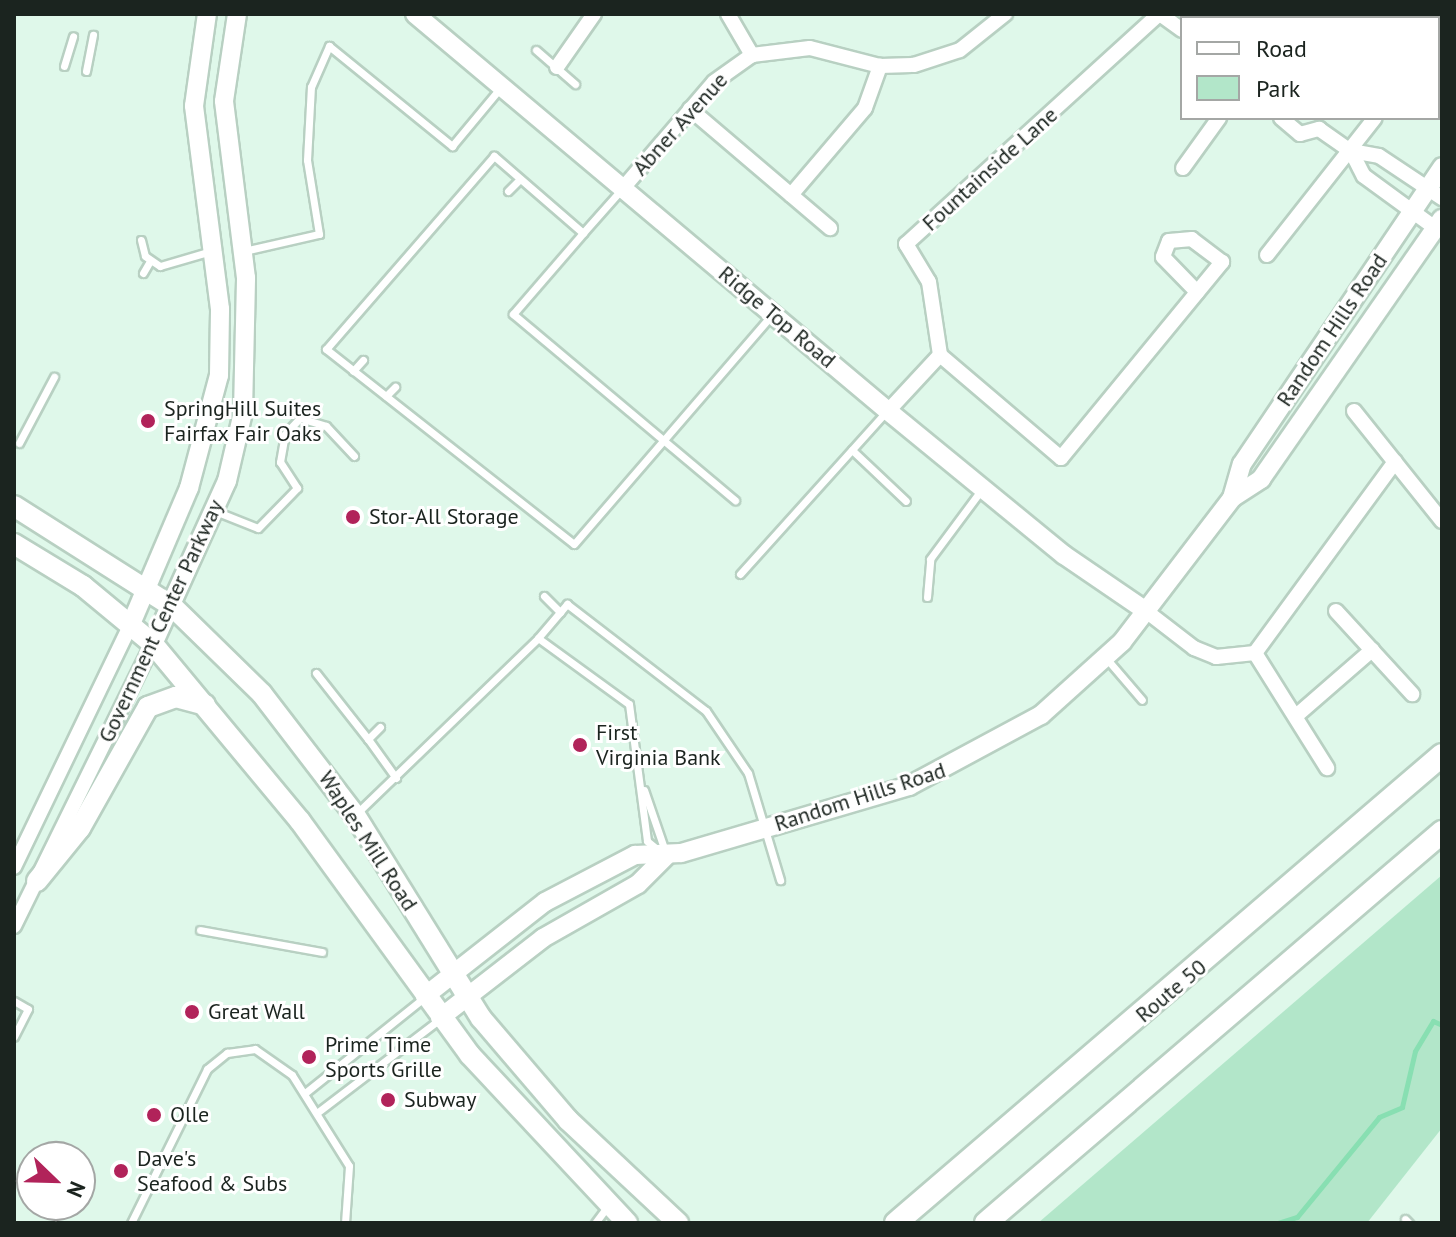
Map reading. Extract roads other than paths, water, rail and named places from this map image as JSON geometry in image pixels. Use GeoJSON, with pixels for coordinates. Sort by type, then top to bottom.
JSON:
{"type":"FeatureCollection","features":[{"type":"Feature","properties":{"kind":"main road","name":"Waples Mill Road"},"geometry":{"type":"LineString","coordinates":[[14,506],[173,607],[262,694],[355,815],[466,995],[568,1120],[678,1223]]}},
{"type":"Feature","properties":{"kind":"main road","name":"Waples Mill Road"},"geometry":{"type":"LineString","coordinates":[[14,544],[131,624],[153,644],[207,706],[440,1018],[608,1206],[627,1223]]}},
{"type":"Feature","properties":{"kind":"main road"},"geometry":{"type":"LineString","coordinates":[[37,881],[80,828],[148,707],[176,697],[207,706]]}},
{"type":"Feature","properties":{"kind":"main road","name":"Route 50"},"geometry":{"type":"LineString","coordinates":[[896,1223],[1442,755]]}},
{"type":"Feature","properties":{"kind":"main road"},"geometry":{"type":"LineString","coordinates":[[986,1223],[1442,832]]}},
{"type":"Feature","properties":{"kind":"street","name":"Government Center Parkway"},"geometry":{"type":"LineString","coordinates":[[14,867],[131,624],[207,438],[219,362],[211,251],[194,106],[207,14]]}},
{"type":"Feature","properties":{"kind":"street","name":"Government Center Parkway"},"geometry":{"type":"LineString","coordinates":[[14,926],[173,607],[215,511],[243,412],[250,345],[224,101],[237,14]]}},
{"type":"Feature","properties":{"kind":"street","name":"Ridge Top Road"},"geometry":{"type":"LineString","coordinates":[[415,14],[503,84],[888,411],[983,488],[1146,611]]}},
{"type":"Feature","properties":{"kind":"street"},"geometry":{"type":"LineString","coordinates":[[557,67],[594,14]]}},
{"type":"Feature","properties":{"kind":"street"},"geometry":{"type":"LineString","coordinates":[[728,14],[752,55],[810,48],[880,66],[949,56],[1005,14]]}},
{"type":"Feature","properties":{"kind":"street","name":"Fountainside Lane"},"geometry":{"type":"LineString","coordinates":[[940,355],[929,282],[906,244],[1160,14],[1180,29]]}},
{"type":"Feature","properties":{"kind":"street","name":"Abner Avenue"},"geometry":{"type":"LineString","coordinates":[[624,187],[690,109],[752,55]]}},
{"type":"Feature","properties":{"kind":"street"},"geometry":{"type":"LineString","coordinates":[[791,195],[865,108],[880,66]]}},
{"type":"Feature","properties":{"kind":"street"},"geometry":{"type":"LineString","coordinates":[[690,109],[830,228]]}},
{"type":"Feature","properties":{"kind":"street"},"geometry":{"type":"LineString","coordinates":[[1183,168],[1218,120]]}},
{"type":"Feature","properties":{"kind":"street"},"geometry":{"type":"LineString","coordinates":[[1283,120],[1295,132],[1320,123],[1351,151],[1364,176],[1411,211],[1439,223]]}},
{"type":"Feature","properties":{"kind":"street"},"geometry":{"type":"LineString","coordinates":[[1267,255],[1374,120]]}},
{"type":"Feature","properties":{"kind":"street"},"geometry":{"type":"LineString","coordinates":[[1351,151],[1379,156],[1434,194]]}},
{"type":"Feature","properties":{"kind":"street","name":"Random Hills Road"},"geometry":{"type":"LineString","coordinates":[[1232,498],[1242,464],[1411,211],[1434,194],[1442,167]]}},
{"type":"Feature","properties":{"kind":"street","name":"Random Hills Road"},"geometry":{"type":"LineString","coordinates":[[425,996],[586,879],[635,855],[666,856],[766,829],[966,760],[1041,715],[1106,658],[1232,498],[1261,479],[1439,223]]}},
{"type":"Feature","properties":{"kind":"street"},"geometry":{"type":"LineString","coordinates":[[888,411],[940,355],[1061,458],[1197,292]]}},
{"type":"Feature","properties":{"kind":"street"},"geometry":{"type":"LineString","coordinates":[[1354,411],[1442,521]]}},
{"type":"Feature","properties":{"kind":"street"},"geometry":{"type":"LineString","coordinates":[[1146,611],[1194,648],[1216,657],[1255,653],[1395,462]]}},
{"type":"Feature","properties":{"kind":"street"},"geometry":{"type":"LineString","coordinates":[[1336,611],[1412,694]]}},
{"type":"Feature","properties":{"kind":"street"},"geometry":{"type":"LineString","coordinates":[[1296,716],[1372,650]]}},
{"type":"Feature","properties":{"kind":"street"},"geometry":{"type":"LineString","coordinates":[[1255,653],[1327,768]]}},
{"type":"Feature","properties":{"kind":"street","name":"Random Hills Road"},"geometry":{"type":"LineString","coordinates":[[440,1018],[543,938],[638,884],[666,856]]}},
{"type":"Feature","properties":{"kind":"lane"},"geometry":{"type":"LineString","coordinates":[[86,71],[93,35]]}},
{"type":"Feature","properties":{"kind":"lane"},"geometry":{"type":"LineString","coordinates":[[64,66],[73,36]]}},
{"type":"Feature","properties":{"kind":"lane"},"geometry":{"type":"LineString","coordinates":[[241,251],[319,234],[307,160],[309,116],[311,87],[329,46],[452,146],[503,84]]}},
{"type":"Feature","properties":{"kind":"lane"},"geometry":{"type":"LineString","coordinates":[[536,50],[575,84]]}},
{"type":"Feature","properties":{"kind":"lane"},"geometry":{"type":"LineString","coordinates":[[583,233],[494,156],[326,349],[574,544],[772,314]]}},
{"type":"Feature","properties":{"kind":"lane"},"geometry":{"type":"LineString","coordinates":[[508,191],[520,179]]}},
{"type":"Feature","properties":{"kind":"lane"},"geometry":{"type":"LineString","coordinates":[[624,187],[513,314],[735,500]]}},
{"type":"Feature","properties":{"kind":"lane"},"geometry":{"type":"LineString","coordinates":[[141,240],[150,261],[160,266],[211,251]]}},
{"type":"Feature","properties":{"kind":"lane"},"geometry":{"type":"LineString","coordinates":[[143,273],[150,261]]}},
{"type":"Feature","properties":{"kind":"lane"},"geometry":{"type":"LineString","coordinates":[[353,371],[363,360]]}},
{"type":"Feature","properties":{"kind":"lane"},"geometry":{"type":"LineString","coordinates":[[19,443],[54,377]]}},
{"type":"Feature","properties":{"kind":"lane"},"geometry":{"type":"LineString","coordinates":[[386,396],[395,387]]}},
{"type":"Feature","properties":{"kind":"lane"},"geometry":{"type":"LineString","coordinates":[[740,574],[888,411]]}},
{"type":"Feature","properties":{"kind":"lane"},"geometry":{"type":"LineString","coordinates":[[215,511],[258,528],[297,488],[280,462],[285,434],[300,418],[326,426],[354,456]]}},
{"type":"Feature","properties":{"kind":"lane"},"geometry":{"type":"LineString","coordinates":[[852,450],[906,501]]}},
{"type":"Feature","properties":{"kind":"lane"},"geometry":{"type":"LineString","coordinates":[[927,597],[930,559],[983,488]]}},
{"type":"Feature","properties":{"kind":"lane"},"geometry":{"type":"LineString","coordinates":[[544,596],[560,612]]}},
{"type":"Feature","properties":{"kind":"lane"},"geometry":{"type":"LineString","coordinates":[[355,815],[538,638],[567,604],[706,711],[748,773],[780,880]]}},
{"type":"Feature","properties":{"kind":"lane"},"geometry":{"type":"LineString","coordinates":[[538,638],[629,704],[647,841],[666,856]]}},
{"type":"Feature","properties":{"kind":"lane"},"geometry":{"type":"LineString","coordinates":[[1106,658],[1142,700]]}},
{"type":"Feature","properties":{"kind":"lane"},"geometry":{"type":"LineString","coordinates":[[316,673],[396,778]]}},
{"type":"Feature","properties":{"kind":"lane"},"geometry":{"type":"LineString","coordinates":[[368,739],[380,727]]}},
{"type":"Feature","properties":{"kind":"lane"},"geometry":{"type":"LineString","coordinates":[[639,781],[666,856]]}},
{"type":"Feature","properties":{"kind":"lane"},"geometry":{"type":"LineString","coordinates":[[200,930],[322,952]]}},
{"type":"Feature","properties":{"kind":"lane"},"geometry":{"type":"LineString","coordinates":[[305,1093],[425,996]]}},
{"type":"Feature","properties":{"kind":"lane"},"geometry":{"type":"LineString","coordinates":[[14,1001],[28,1009],[14,1037]]}},
{"type":"Feature","properties":{"kind":"lane"},"geometry":{"type":"LineString","coordinates":[[318,1112],[440,1018]]}},
{"type":"Feature","properties":{"kind":"lane"},"geometry":{"type":"LineString","coordinates":[[131,1223],[218,1058],[242,1049],[268,1053],[318,1112],[349,1166],[345,1223]]}},
{"type":"Feature","properties":{"kind":"lane"},"geometry":{"type":"LineString","coordinates":[[595,1223],[608,1206]]}},
{"type":"Feature","properties":{"kind":"waterway"},"geometry":{"type":"LineString","coordinates":[[1278,1223],[1297,1217],[1379,1117],[1402,1107],[1415,1051],[1433,1021],[1442,1025]]}},
{"type":"Feature","properties":{"kind":"waterway"},"geometry":{"type":"LineString","coordinates":[[1217,1223],[1248,1223]]}},
{"type":"Feature","properties":{"kind":"place","name":"SpringHill Suites Fairfax Fair Oaks"},"geometry":{"type":"Point","coordinates":[148,421]}},
{"type":"Feature","properties":{"kind":"place","name":"Stor-All Storage"},"geometry":{"type":"Point","coordinates":[353,517]}},
{"type":"Feature","properties":{"kind":"place","name":"First Virginia Bank"},"geometry":{"type":"Point","coordinates":[580,745]}},
{"type":"Feature","properties":{"kind":"place","name":"Great Wall"},"geometry":{"type":"Point","coordinates":[192,1012]}},
{"type":"Feature","properties":{"kind":"place","name":"Prime Time Sports Grille"},"geometry":{"type":"Point","coordinates":[309,1057]}},
{"type":"Feature","properties":{"kind":"place","name":"Subway"},"geometry":{"type":"Point","coordinates":[388,1100]}},
{"type":"Feature","properties":{"kind":"place","name":"Olle"},"geometry":{"type":"Point","coordinates":[154,1115]}},
{"type":"Feature","properties":{"kind":"place","name":"Dave's Seafood & Subs"},"geometry":{"type":"Point","coordinates":[121,1171]}}]}
